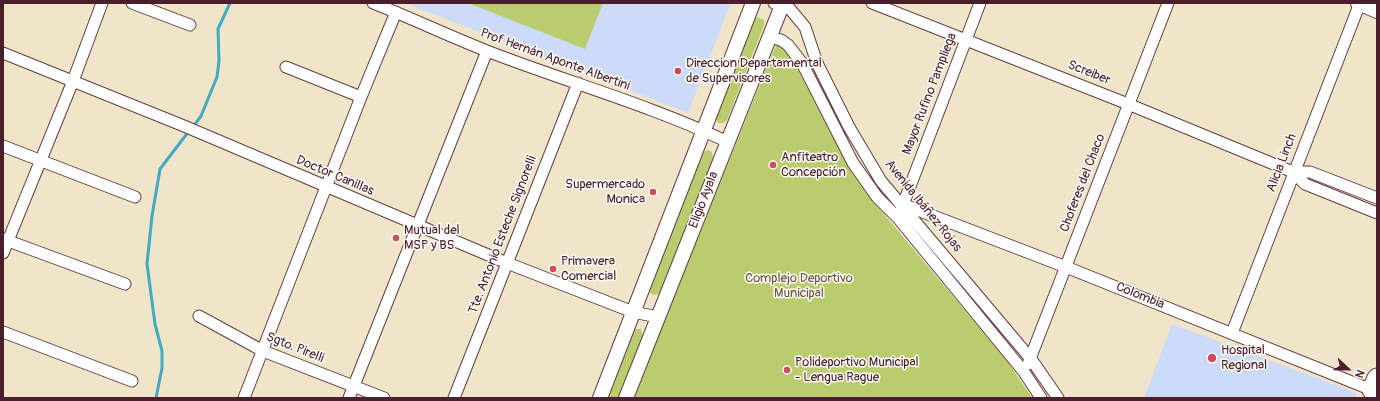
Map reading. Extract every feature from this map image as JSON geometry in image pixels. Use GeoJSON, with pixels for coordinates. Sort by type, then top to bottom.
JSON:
{"type":"FeatureCollection","features":[{"type":"Feature","properties":{"kind":"street"},"geometry":{"type":"LineString","coordinates":[[3,253],[5,240],[73,81],[102,3]]}},
{"type":"Feature","properties":{"kind":"street"},"geometry":{"type":"LineString","coordinates":[[132,3],[190,24]]}},
{"type":"Feature","properties":{"kind":"street","name":"Prof Hernán Aponte Albertini"},"geometry":{"type":"LineString","coordinates":[[373,3],[487,51],[578,83],[705,131],[728,142]]}},
{"type":"Feature","properties":{"kind":"street","name":"Eligio Ayala"},"geometry":{"type":"LineString","coordinates":[[600,398],[705,131],[753,3]]}},
{"type":"Feature","properties":{"kind":"street","name":"Screiber"},"geometry":{"type":"LineString","coordinates":[[872,3],[1128,104],[1294,172],[1310,172],[1377,198]]}},
{"type":"Feature","properties":{"kind":"street","name":"Mayor Rufino Pampliega"},"geometry":{"type":"LineString","coordinates":[[898,218],[902,204],[980,3]]}},
{"type":"Feature","properties":{"kind":"street","name":"Choferes del Chaco"},"geometry":{"type":"LineString","coordinates":[[1024,372],[1031,359],[1168,3]]}},
{"type":"Feature","properties":{"kind":"street"},"geometry":{"type":"LineString","coordinates":[[1359,3],[1377,11]]}},
{"type":"Feature","properties":{"kind":"street","name":"Alicia Linch"},"geometry":{"type":"LineString","coordinates":[[1232,333],[1359,3]]}},
{"type":"Feature","properties":{"kind":"street","name":"Eligio Ayala"},"geometry":{"type":"LineString","coordinates":[[626,398],[769,38],[779,4]]}},
{"type":"Feature","properties":{"kind":"street","name":"Avenida Ibáñez Rojas"},"geometry":{"type":"LineString","coordinates":[[779,4],[790,8],[805,27],[817,64],[849,127],[881,181],[902,204],[1031,359],[1058,398]]}},
{"type":"Feature","properties":{"kind":"street"},"geometry":{"type":"LineString","coordinates":[[244,398],[325,187],[396,12]]}},
{"type":"Feature","properties":{"kind":"street","name":"Avenida Ibáñez Rojas"},"geometry":{"type":"LineString","coordinates":[[769,38],[781,40],[788,45],[802,63],[853,163],[877,197],[898,218],[1024,372],[1041,398]]}},
{"type":"Feature","properties":{"kind":"street"},"geometry":{"type":"LineString","coordinates":[[349,398],[487,51]]}},
{"type":"Feature","properties":{"kind":"street","name":"Doctor Canillas"},"geometry":{"type":"LineString","coordinates":[[3,53],[184,126],[507,263],[633,312],[658,317]]}},
{"type":"Feature","properties":{"kind":"street"},"geometry":{"type":"LineString","coordinates":[[286,67],[361,97]]}},
{"type":"Feature","properties":{"kind":"street","name":"Tte. Antonio Esteche Signorelli"},"geometry":{"type":"LineString","coordinates":[[454,398],[578,83]]}},
{"type":"Feature","properties":{"kind":"street"},"geometry":{"type":"LineString","coordinates":[[3,146],[135,197]]}},
{"type":"Feature","properties":{"kind":"street","name":"Screiber"},"geometry":{"type":"LineString","coordinates":[[1294,172],[1305,184],[1377,214]]}},
{"type":"Feature","properties":{"kind":"street","name":"Colombia"},"geometry":{"type":"LineString","coordinates":[[902,204],[1066,266],[1374,389]]}},
{"type":"Feature","properties":{"kind":"street"},"geometry":{"type":"LineString","coordinates":[[5,240],[126,284]]}},
{"type":"Feature","properties":{"kind":"street","name":"Sgto. Pirelli"},"geometry":{"type":"LineString","coordinates":[[199,316],[263,351],[384,398]]}},
{"type":"Feature","properties":{"kind":"street"},"geometry":{"type":"LineString","coordinates":[[3,332],[132,381]]}},
{"type":"Feature","properties":{"kind":"shaded area"},"geometry":{"type":"Polygon","coordinates":[[[405,3],[731,3],[688,113],[405,3]]]}},
{"type":"Feature","properties":{"kind":"shaded area","name":"Hospital Regional"},"geometry":{"type":"Polygon","coordinates":[[[1172,324],[1357,393],[1355,398],[1144,398],[1172,324]]]}},
{"type":"Feature","properties":{"kind":"green space"},"geometry":{"type":"Polygon","coordinates":[[[468,3],[603,3],[585,49],[468,3]]]}},
{"type":"Feature","properties":{"kind":"green space"},"geometry":{"type":"Polygon","coordinates":[[[757,17],[764,20],[764,25],[727,120],[723,123],[718,123],[715,118],[754,18],[757,17]]]}},
{"type":"Feature","properties":{"kind":"green space","name":"Complejo Deportivo Municipal"},"geometry":{"type":"Polygon","coordinates":[[[779,44],[791,57],[852,173],[868,195],[1008,362],[1032,398],[633,398],[776,45],[779,44]]]}},
{"type":"Feature","properties":{"kind":"green space"},"geometry":{"type":"Polygon","coordinates":[[[707,150],[712,152],[713,158],[660,292],[659,294],[653,295],[649,291],[650,288],[702,153],[707,150]]]}},
{"type":"Feature","properties":{"kind":"green space"},"geometry":{"type":"Polygon","coordinates":[[[641,329],[643,337],[619,398],[605,398],[633,330],[641,329]]]}},
{"type":"Feature","properties":{"kind":"waterway"},"geometry":{"type":"LineString","coordinates":[[193,127],[201,116],[217,77],[219,61],[218,29],[230,3]]}},
{"type":"Feature","properties":{"kind":"waterway"},"geometry":{"type":"LineString","coordinates":[[156,398],[162,368],[162,351],[155,324],[147,264],[152,216],[160,169],[189,131]]}},
{"type":"Feature","properties":{"kind":"place","name":"Direccion Departamental de Supervisores"},"geometry":{"type":"Point","coordinates":[678,71]}},
{"type":"Feature","properties":{"kind":"place","name":"Anfiteatro Concepción"},"geometry":{"type":"Point","coordinates":[773,165]}},
{"type":"Feature","properties":{"kind":"place","name":"Supermercado Monica"},"geometry":{"type":"Point","coordinates":[653,192]}},
{"type":"Feature","properties":{"kind":"place","name":"Mutual del MSP y BS"},"geometry":{"type":"Point","coordinates":[396,238]}},
{"type":"Feature","properties":{"kind":"place","name":"Primavera Comercial"},"geometry":{"type":"Point","coordinates":[553,269]}},
{"type":"Feature","properties":{"kind":"place","name":"Hospital Regional"},"geometry":{"type":"Point","coordinates":[1212,358]}},
{"type":"Feature","properties":{"kind":"place","name":"Polideportivo Municipal - Lengua Rague"},"geometry":{"type":"Point","coordinates":[787,370]}}]}
